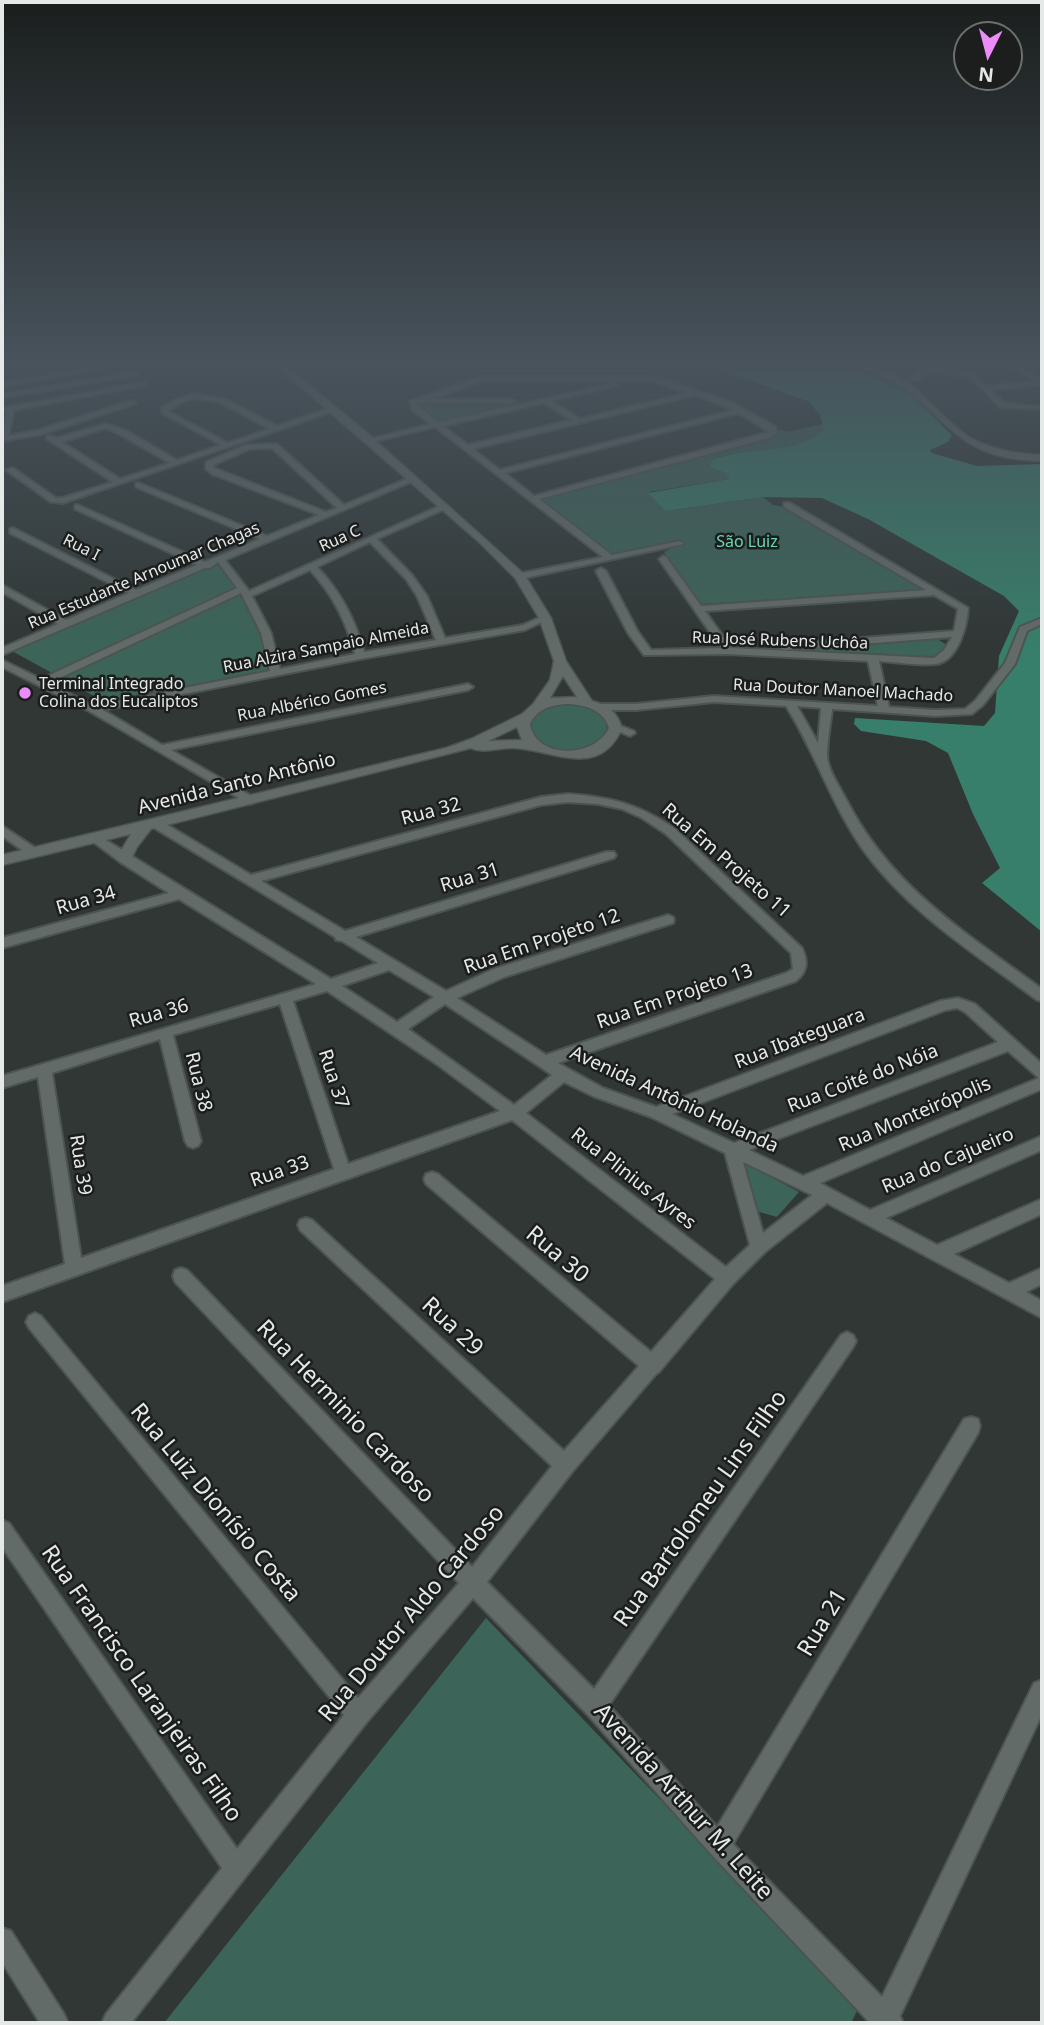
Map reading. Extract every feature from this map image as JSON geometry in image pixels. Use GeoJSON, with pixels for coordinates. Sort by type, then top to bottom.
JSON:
{"type":"FeatureCollection","features":[{"type":"Feature","properties":{"kind":"street"},"geometry":{"type":"LineString","coordinates":[[88,462],[120,483]]}},
{"type":"Feature","properties":{"kind":"street"},"geometry":{"type":"LineString","coordinates":[[10,470],[54,500],[70,500],[181,462]]}},
{"type":"Feature","properties":{"kind":"street"},"geometry":{"type":"LineString","coordinates":[[213,462],[208,467],[215,472],[326,514]]}},
{"type":"Feature","properties":{"kind":"street"},"geometry":{"type":"LineString","coordinates":[[292,462],[342,508]]}},
{"type":"Feature","properties":{"kind":"street"},"geometry":{"type":"LineString","coordinates":[[394,462],[520,576],[547,624],[560,661],[586,701]]}},
{"type":"Feature","properties":{"kind":"street"},"geometry":{"type":"LineString","coordinates":[[486,462],[610,558]]}},
{"type":"Feature","properties":{"kind":"street"},"geometry":{"type":"LineString","coordinates":[[500,472],[541,462]]}},
{"type":"Feature","properties":{"kind":"street"},"geometry":{"type":"LineString","coordinates":[[534,498],[672,462]]}},
{"type":"Feature","properties":{"kind":"street","name":"Rua Estudante Arnoumar Chagas"},"geometry":{"type":"LineString","coordinates":[[2,652],[135,593],[414,480]]}},
{"type":"Feature","properties":{"kind":"street"},"geometry":{"type":"LineString","coordinates":[[139,485],[267,539]]}},
{"type":"Feature","properties":{"kind":"street"},"geometry":{"type":"LineString","coordinates":[[663,559],[728,652],[956,634],[964,617],[963,608],[787,505]]}},
{"type":"Feature","properties":{"kind":"street","name":"Rua C"},"geometry":{"type":"LineString","coordinates":[[40,683],[244,592],[312,567],[444,506]]}},
{"type":"Feature","properties":{"kind":"street"},"geometry":{"type":"LineString","coordinates":[[78,507],[207,566]]}},
{"type":"Feature","properties":{"kind":"street","name":"Rua I"},"geometry":{"type":"LineString","coordinates":[[13,531],[135,593]]}},
{"type":"Feature","properties":{"kind":"street"},"geometry":{"type":"LineString","coordinates":[[372,540],[409,577],[422,596],[441,641]]}},
{"type":"Feature","properties":{"kind":"street"},"geometry":{"type":"LineString","coordinates":[[520,576],[680,544]]}},
{"type":"Feature","properties":{"kind":"street"},"geometry":{"type":"LineString","coordinates":[[221,560],[244,592],[267,633],[276,674]]}},
{"type":"Feature","properties":{"kind":"street"},"geometry":{"type":"LineString","coordinates":[[312,567],[330,585],[344,605],[360,656]]}},
{"type":"Feature","properties":{"kind":"street","name":"Rua José Rubens Uchôa"},"geometry":{"type":"LineString","coordinates":[[601,571],[633,633],[648,653],[728,652],[936,661],[948,654],[956,634]]}},
{"type":"Feature","properties":{"kind":"street"},"geometry":{"type":"LineString","coordinates":[[2,588],[65,624]]}},
{"type":"Feature","properties":{"kind":"street"},"geometry":{"type":"LineString","coordinates":[[698,610],[938,592]]}},
{"type":"Feature","properties":{"kind":"street","name":"Rua Doutor Manoel Machado"},"geometry":{"type":"LineString","coordinates":[[600,707],[636,707],[715,699],[968,712],[979,703],[1010,664],[1023,629],[1042,621]]}},
{"type":"Feature","properties":{"kind":"street","name":"Rua Alzira Sampaio Almeida"},"geometry":{"type":"LineString","coordinates":[[93,709],[360,656],[547,624]]}},
{"type":"Feature","properties":{"kind":"street"},"geometry":{"type":"LineString","coordinates":[[873,659],[884,709]]}},
{"type":"Feature","properties":{"kind":"street"},"geometry":{"type":"LineString","coordinates":[[539,705],[556,680],[560,661]]}},
{"type":"Feature","properties":{"kind":"street"},"geometry":{"type":"LineString","coordinates":[[3,665],[93,709],[249,800]]}},
{"type":"Feature","properties":{"kind":"street","name":"Rua Albérico Gomes"},"geometry":{"type":"LineString","coordinates":[[163,748],[468,687]]}},
{"type":"Feature","properties":{"kind":"street"},"geometry":{"type":"LineString","coordinates":[[539,705],[562,700],[586,701],[600,707],[621,727]]}},
{"type":"Feature","properties":{"kind":"street"},"geometry":{"type":"LineString","coordinates":[[789,702],[822,758],[867,846],[888,874],[913,897],[1042,996]]}},
{"type":"Feature","properties":{"kind":"street","name":"Avenida Santo Antônio"},"geometry":{"type":"LineString","coordinates":[[2,860],[450,751],[477,742],[525,717],[539,705]]}},
{"type":"Feature","properties":{"kind":"street"},"geometry":{"type":"LineString","coordinates":[[822,758],[827,705]]}},
{"type":"Feature","properties":{"kind":"street","name":"Rua Doutor Manoel Machado"},"geometry":{"type":"LineString","coordinates":[[621,727],[636,707]]}},
{"type":"Feature","properties":{"kind":"street"},"geometry":{"type":"LineString","coordinates":[[525,717],[524,732],[535,746]]}},
{"type":"Feature","properties":{"kind":"street","name":"Avenida Santo Antônio"},"geometry":{"type":"LineString","coordinates":[[450,751],[505,743],[535,746],[564,755],[580,754],[607,745],[621,727]]}},
{"type":"Feature","properties":{"kind":"street","name":"Rua 32"},"geometry":{"type":"LineString","coordinates":[[247,880],[541,801],[568,798],[625,806]]}},
{"type":"Feature","properties":{"kind":"street","name":"Rua Em Projeto 11"},"geometry":{"type":"LineString","coordinates":[[625,806],[670,831],[797,951]]}},
{"type":"Feature","properties":{"kind":"street"},"geometry":{"type":"LineString","coordinates":[[124,859],[130,845],[150,825]]}},
{"type":"Feature","properties":{"kind":"street","name":"Avenida Antônio Holanda"},"geometry":{"type":"LineString","coordinates":[[150,825],[445,997],[564,1074],[598,1091],[656,1113],[826,1194],[1042,1310]]}},
{"type":"Feature","properties":{"kind":"street"},"geometry":{"type":"LineString","coordinates":[[2,830],[33,852]]}},
{"type":"Feature","properties":{"kind":"street"},"geometry":{"type":"LineString","coordinates":[[96,838],[124,859],[397,1029],[515,1112]]}},
{"type":"Feature","properties":{"kind":"street","name":"Rua 31"},"geometry":{"type":"LineString","coordinates":[[341,937],[610,855]]}},
{"type":"Feature","properties":{"kind":"street","name":"Rua 34"},"geometry":{"type":"LineString","coordinates":[[2,943],[180,894]]}},
{"type":"Feature","properties":{"kind":"street","name":"Rua Em Projeto 12"},"geometry":{"type":"LineString","coordinates":[[397,1029],[445,997],[499,973],[668,920]]}},
{"type":"Feature","properties":{"kind":"street","name":"Rua Em Projeto 13"},"geometry":{"type":"LineString","coordinates":[[544,1062],[790,978],[799,971],[797,951]]}},
{"type":"Feature","properties":{"kind":"street","name":"Rua 36"},"geometry":{"type":"LineString","coordinates":[[2,1083],[165,1032],[327,986],[387,965]]}},
{"type":"Feature","properties":{"kind":"street","name":"Rua 37"},"geometry":{"type":"LineString","coordinates":[[285,998],[343,1172]]}},
{"type":"Feature","properties":{"kind":"street","name":"Rua Ibateguara"},"geometry":{"type":"LineString","coordinates":[[656,1113],[945,1005],[958,1003],[970,1009],[1009,1044]]}},
{"type":"Feature","properties":{"kind":"street","name":"Rua 38"},"geometry":{"type":"LineString","coordinates":[[165,1032],[193,1141]]}},
{"type":"Feature","properties":{"kind":"street"},"geometry":{"type":"LineString","coordinates":[[1009,1044],[1042,1073]]}},
{"type":"Feature","properties":{"kind":"street","name":"Rua Coité do Nóia"},"geometry":{"type":"LineString","coordinates":[[732,1150],[1009,1044]]}},
{"type":"Feature","properties":{"kind":"street","name":"Rua 39"},"geometry":{"type":"LineString","coordinates":[[44,1069],[74,1268]]}},
{"type":"Feature","properties":{"kind":"street","name":"Rua 33"},"geometry":{"type":"LineString","coordinates":[[2,1294],[515,1112],[564,1074]]}},
{"type":"Feature","properties":{"kind":"street","name":"Rua Monteirópolis"},"geometry":{"type":"LineString","coordinates":[[803,1183],[1042,1083]]}},
{"type":"Feature","properties":{"kind":"street","name":"Rua Plinius Ayres"},"geometry":{"type":"LineString","coordinates":[[515,1112],[618,1196],[727,1278]]}},
{"type":"Feature","properties":{"kind":"street","name":"Rua do Cajueiro"},"geometry":{"type":"LineString","coordinates":[[871,1217],[1042,1143]]}},
{"type":"Feature","properties":{"kind":"street"},"geometry":{"type":"LineString","coordinates":[[732,1150],[759,1247]]}},
{"type":"Feature","properties":{"kind":"street","name":"Rua 30"},"geometry":{"type":"LineString","coordinates":[[432,1179],[653,1366]]}},
{"type":"Feature","properties":{"kind":"street","name":"Rua Doutor Aldo Cardoso"},"geometry":{"type":"LineString","coordinates":[[115,2023],[358,1715],[473,1583],[565,1465],[727,1278],[759,1247],[826,1194]]}},
{"type":"Feature","properties":{"kind":"street"},"geometry":{"type":"LineString","coordinates":[[938,1253],[1042,1206]]}},
{"type":"Feature","properties":{"kind":"street","name":"Rua 29"},"geometry":{"type":"LineString","coordinates":[[306,1225],[565,1465]]}},
{"type":"Feature","properties":{"kind":"street","name":"Rua Herminio Cardoso"},"geometry":{"type":"LineString","coordinates":[[181,1276],[473,1583]]}},
{"type":"Feature","properties":{"kind":"street"},"geometry":{"type":"LineString","coordinates":[[1008,1292],[1042,1276]]}},
{"type":"Feature","properties":{"kind":"street","name":"Rua Luiz Dionísio Costa"},"geometry":{"type":"LineString","coordinates":[[34,1322],[358,1715]]}},
{"type":"Feature","properties":{"kind":"street","name":"Rua Bartolomeu Lins Filho"},"geometry":{"type":"LineString","coordinates":[[595,1706],[847,1340]]}},
{"type":"Feature","properties":{"kind":"street","name":"Rua 21"},"geometry":{"type":"LineString","coordinates":[[719,1846],[971,1426]]}},
{"type":"Feature","properties":{"kind":"street","name":"Rua Francisco Laranjeiras Filho"},"geometry":{"type":"LineString","coordinates":[[2,1530],[237,1869]]}},
{"type":"Feature","properties":{"kind":"street","name":"Avenida Arthur M. Leite"},"geometry":{"type":"LineString","coordinates":[[473,1583],[595,1706],[719,1846],[886,2021]]}},
{"type":"Feature","properties":{"kind":"street"},"geometry":{"type":"LineString","coordinates":[[886,2021],[1042,1691]]}},
{"type":"Feature","properties":{"kind":"street"},"geometry":{"type":"LineString","coordinates":[[2,1940],[55,2023]]}},
{"type":"Feature","properties":{"kind":"green space","name":"São Luiz"},"geometry":{"type":"Polygon","coordinates":[[[677,462],[714,462],[728,473],[729,479],[649,492],[667,511],[763,497],[773,505],[790,508],[922,586],[920,590],[701,604],[664,552],[680,544],[676,542],[611,554],[542,499],[677,462]]]}},
{"type":"Feature","properties":{"kind":"green space"},"geometry":{"type":"Polygon","coordinates":[[[712,462],[961,462],[977,466],[1042,464],[1042,932],[982,883],[1000,868],[973,814],[948,753],[926,741],[861,731],[854,724],[855,718],[984,726],[995,713],[999,656],[1019,611],[1004,596],[868,519],[822,498],[763,497],[666,511],[648,493],[729,479],[727,473],[710,467],[712,462]]]}},
{"type":"Feature","properties":{"kind":"green space"},"geometry":{"type":"Polygon","coordinates":[[[218,564],[234,580],[263,635],[268,672],[103,701],[10,650],[218,564]]]}},
{"type":"Feature","properties":{"kind":"green space"},"geometry":{"type":"Polygon","coordinates":[[[934,637],[947,645],[937,659],[767,650],[934,637]]]}},
{"type":"Feature","properties":{"kind":"green space"},"geometry":{"type":"Polygon","coordinates":[[[560,704],[584,706],[599,713],[607,728],[603,739],[591,747],[575,750],[559,749],[536,737],[531,728],[533,719],[542,711],[560,704]]]}},
{"type":"Feature","properties":{"kind":"green space"},"geometry":{"type":"Polygon","coordinates":[[[743,1162],[799,1192],[777,1217],[756,1211],[743,1162]]]}},
{"type":"Feature","properties":{"kind":"green space"},"geometry":{"type":"Polygon","coordinates":[[[486,1618],[859,2007],[851,2023],[164,2023],[486,1618]]]}},
{"type":"Feature","properties":{"kind":"place","name":"Terminal Integrado Colina dos Eucaliptos"},"geometry":{"type":"Point","coordinates":[25,693]}}]}
